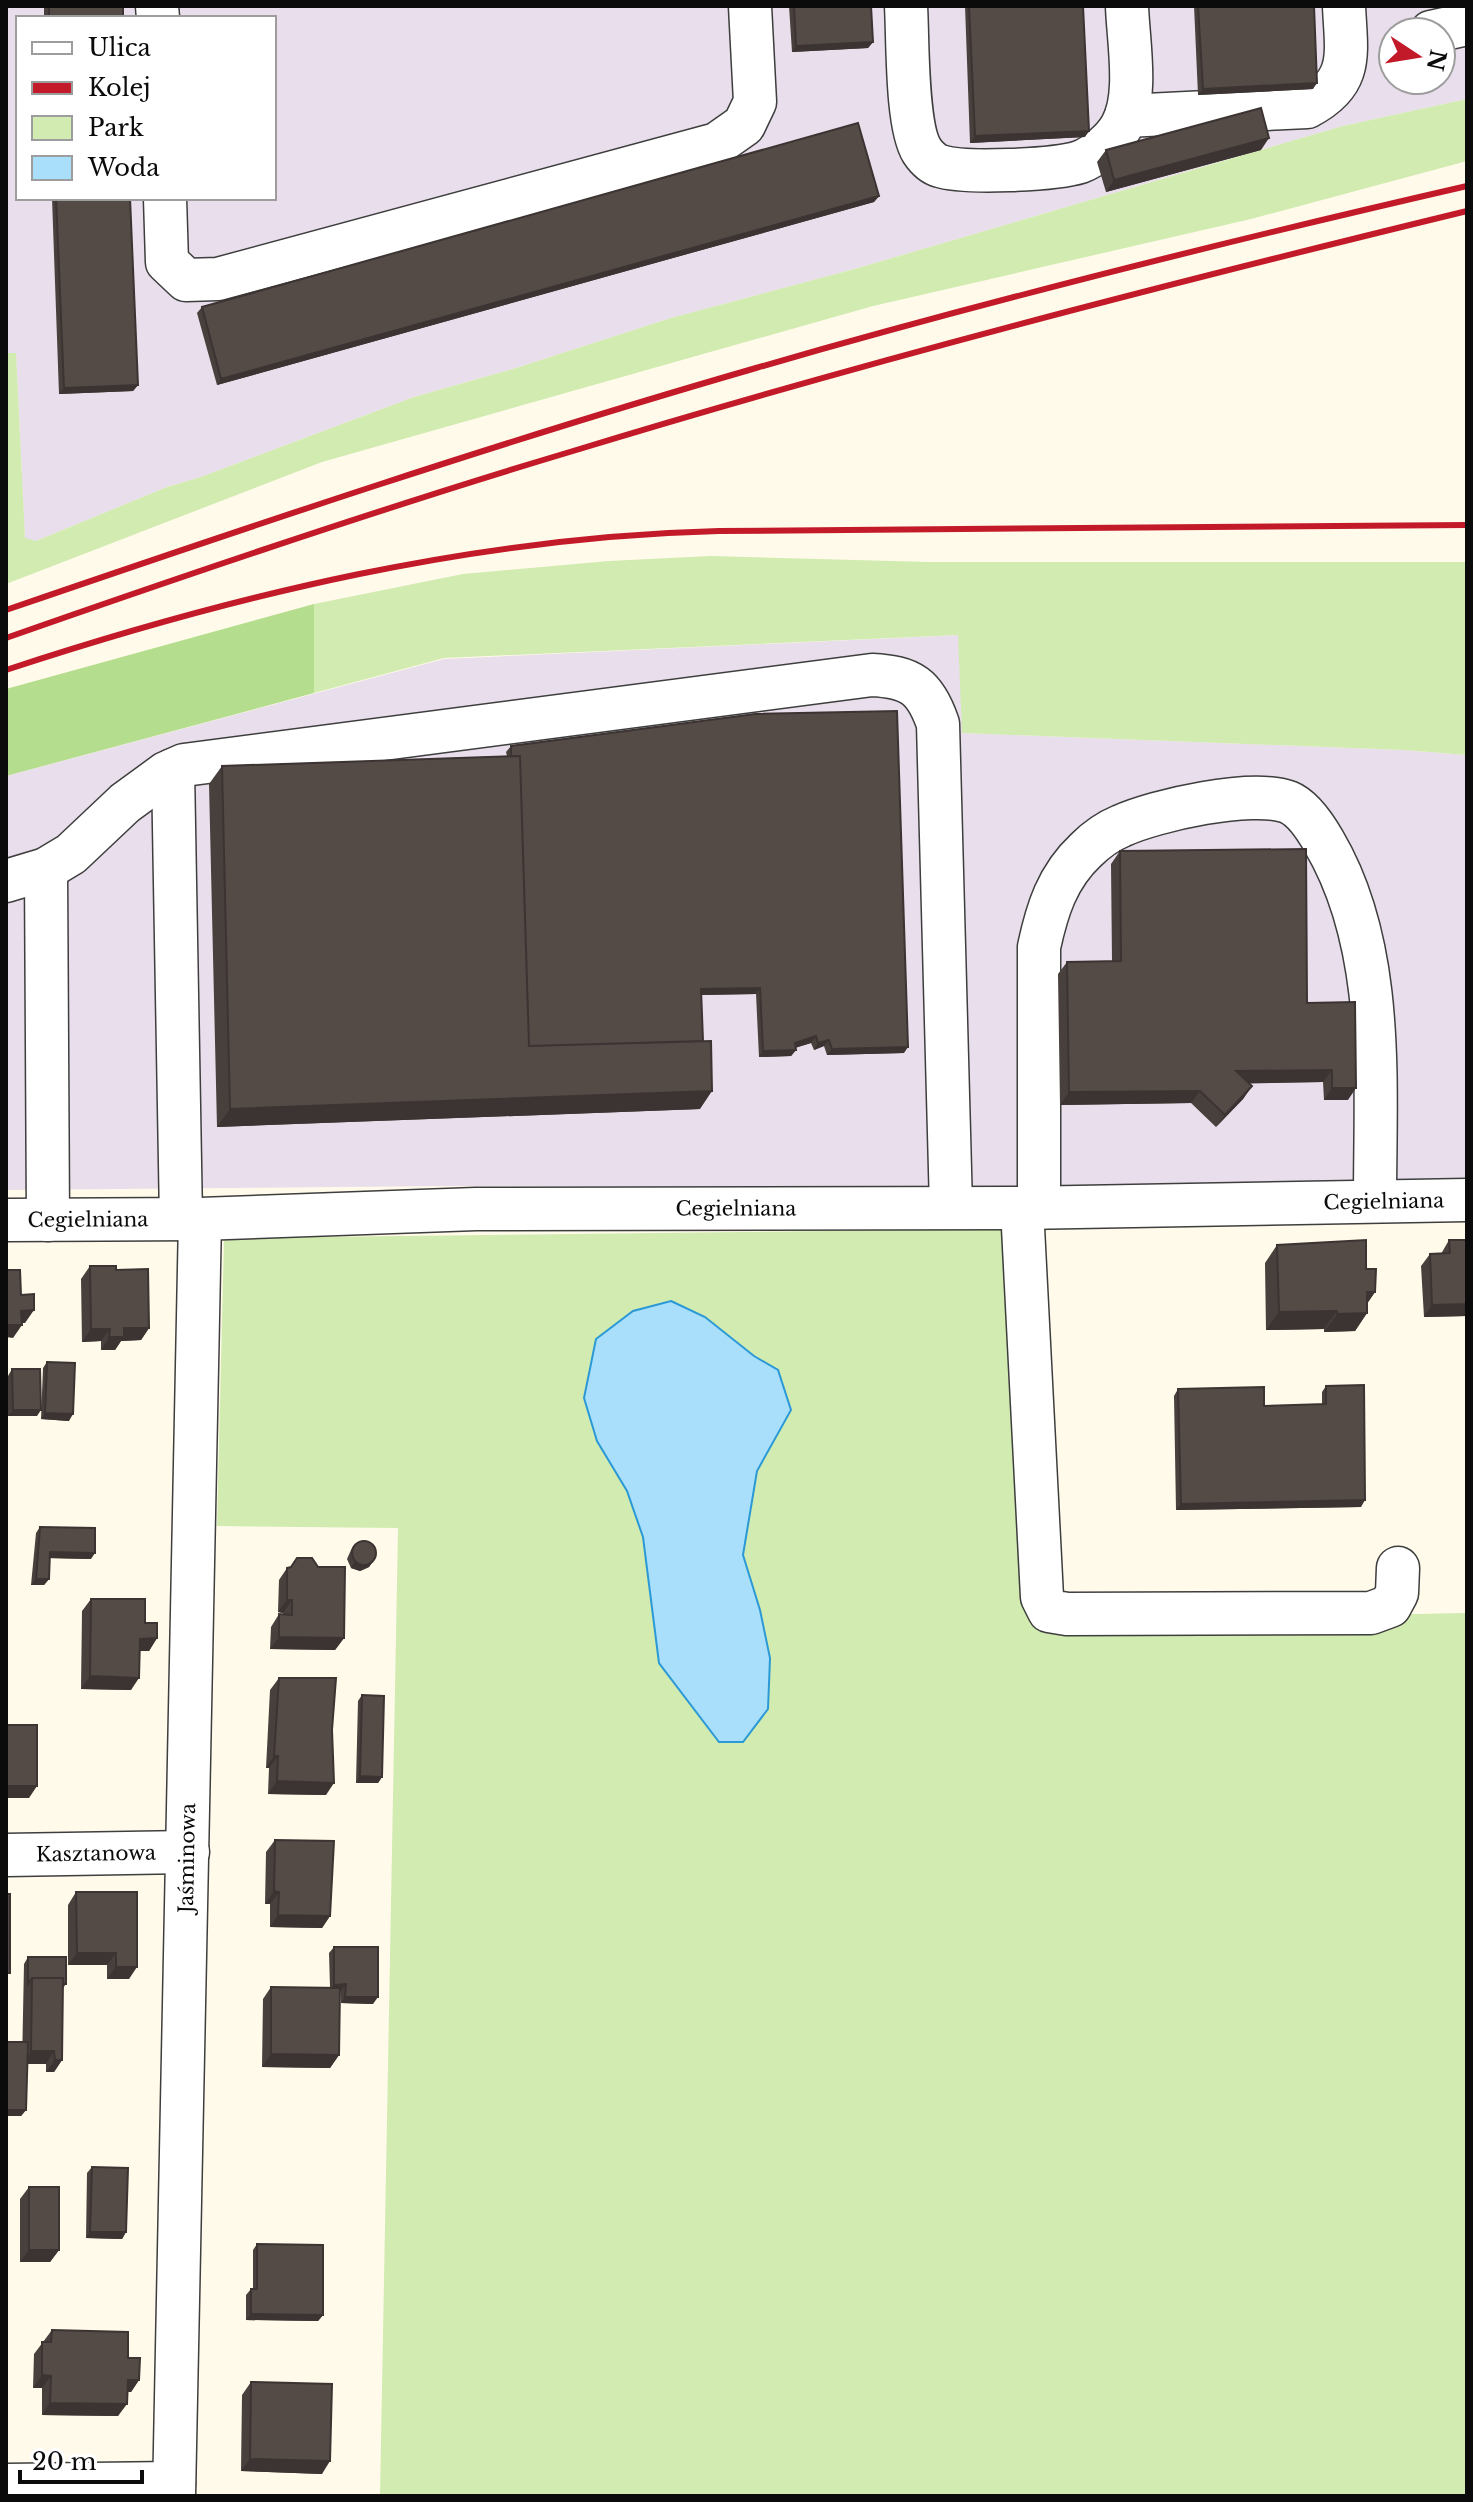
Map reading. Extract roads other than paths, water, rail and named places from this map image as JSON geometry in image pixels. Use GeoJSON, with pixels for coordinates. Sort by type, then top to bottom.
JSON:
{"type":"FeatureCollection","features":[{"type":"Feature","properties":{"kind":"street"},"geometry":{"type":"LineString","coordinates":[[165,200],[167,262],[186,280],[218,279],[717,144],[744,125],[755,102],[750,6]]}},
{"type":"Feature","properties":{"kind":"street"},"geometry":{"type":"LineString","coordinates":[[906,6],[913,130],[922,152],[936,166],[958,170],[1059,166],[1082,161],[1103,147],[1121,128],[1131,88],[1127,6]]}},
{"type":"Feature","properties":{"kind":"street"},"geometry":{"type":"LineString","coordinates":[[1126,116],[1307,107],[1328,96],[1340,80],[1346,59],[1344,6]]}},
{"type":"Feature","properties":{"kind":"street"},"geometry":{"type":"LineString","coordinates":[[6,881],[46,869],[71,854],[125,803],[184,765],[872,675],[896,676],[917,686],[931,702],[938,724],[951,1207]]}},
{"type":"Feature","properties":{"kind":"street","name":"Jaśminowa"},"geometry":{"type":"LineString","coordinates":[[173,770],[191,1219],[188,1852],[174,2490]]}},
{"type":"Feature","properties":{"kind":"street"},"geometry":{"type":"LineString","coordinates":[[1375,1200],[1372,1018],[1366,969],[1348,893],[1325,843],[1308,818],[1289,802],[1258,797],[1195,805],[1118,826],[1086,849],[1062,877],[1048,908],[1039,947],[1030,1208],[1042,1597],[1049,1611],[1067,1614],[1371,1613],[1390,1606],[1397,1593],[1398,1568]]}},
{"type":"Feature","properties":{"kind":"street"},"geometry":{"type":"LineString","coordinates":[[46,869],[48,1220]]}},
{"type":"Feature","properties":{"kind":"street","name":"Cegielniana"},"geometry":{"type":"LineString","coordinates":[[6,1220],[191,1219],[476,1209],[1030,1208],[1467,1200]]}},
{"type":"Feature","properties":{"kind":"street","name":"Kasztanowa"},"geometry":{"type":"LineString","coordinates":[[6,1855],[188,1852]]}},
{"type":"Feature","properties":{"kind":"street"},"geometry":{"type":"LineString","coordinates":[[6,2485],[174,2490]]}},
{"type":"Feature","properties":{"kind":"water"},"geometry":{"type":"Polygon","coordinates":[[[671,1301],[705,1317],[754,1356],[778,1370],[791,1410],[757,1471],[743,1555],[760,1610],[770,1658],[768,1709],[743,1742],[719,1742],[659,1663],[643,1537],[627,1491],[597,1441],[584,1398],[596,1339],[633,1311],[671,1301]]]}},
{"type":"Feature","properties":{"kind":"railway"},"geometry":{"type":"LineString","coordinates":[[6,610],[473,454],[756,368],[1110,272],[1467,186]]}},
{"type":"Feature","properties":{"kind":"railway"},"geometry":{"type":"LineString","coordinates":[[6,638],[359,518],[684,418],[1018,325],[1467,211]]}},
{"type":"Feature","properties":{"kind":"railway"},"geometry":{"type":"LineString","coordinates":[[6,670],[181,617],[358,574],[538,545],[628,536],[719,531],[1467,525]]}}]}
